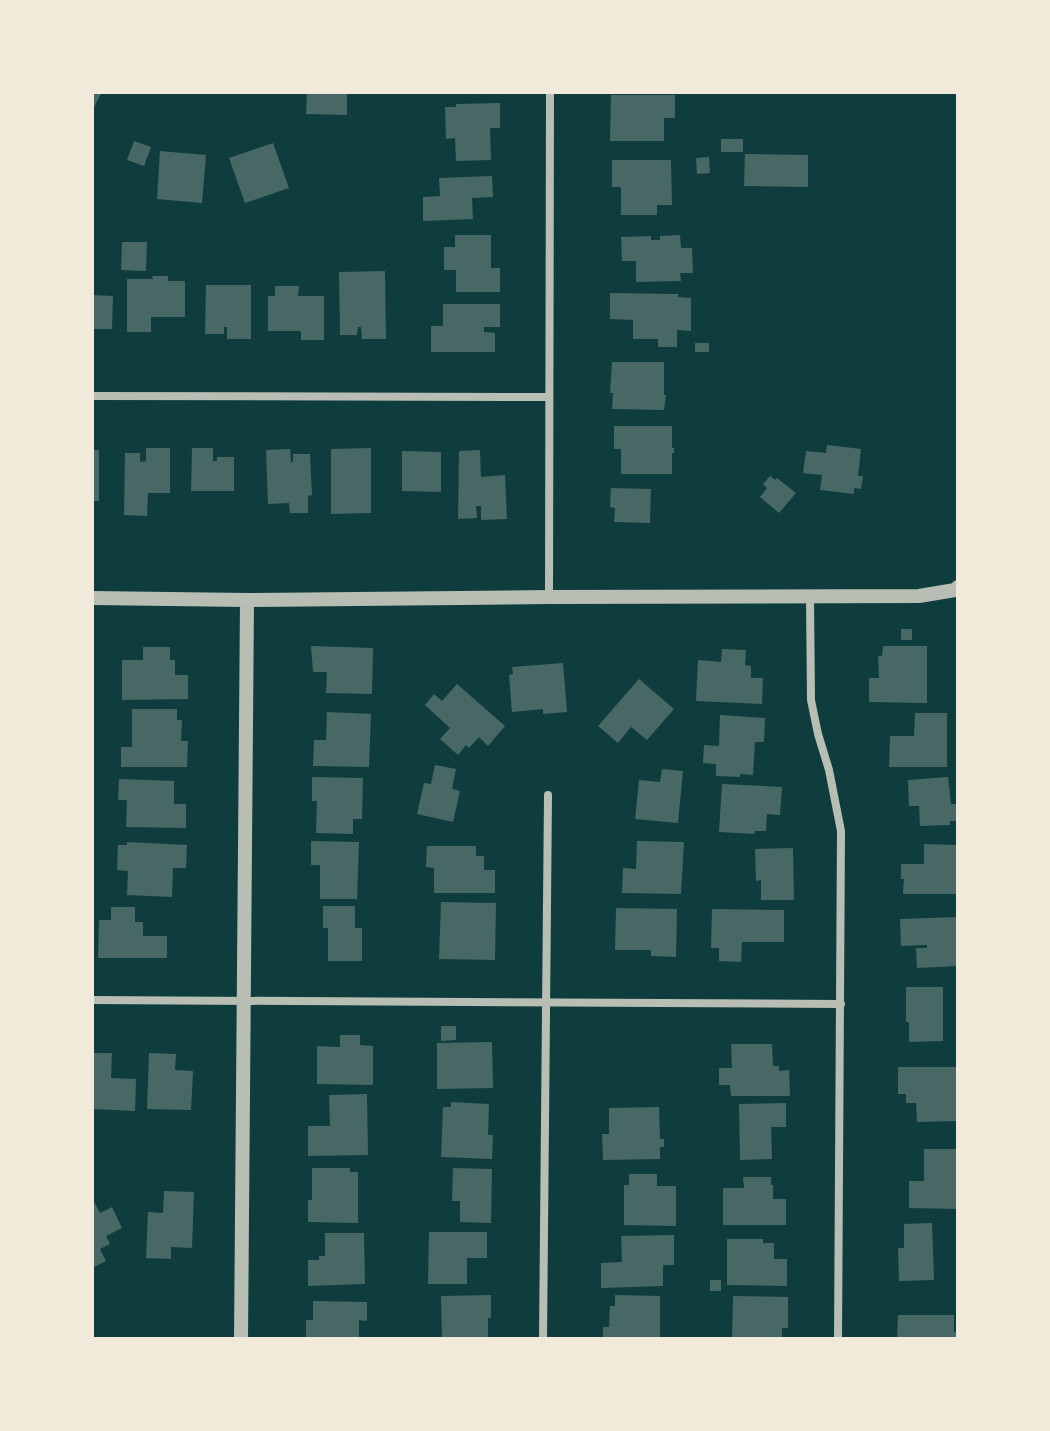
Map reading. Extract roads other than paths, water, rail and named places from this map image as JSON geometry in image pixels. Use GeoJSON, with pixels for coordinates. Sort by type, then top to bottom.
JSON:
{"type":"FeatureCollection","features":[{"type":"Feature","properties":{"kind":"street"},"geometry":{"type":"LineString","coordinates":[[549,597],[550,92]]}},
{"type":"Feature","properties":{"kind":"street"},"geometry":{"type":"LineString","coordinates":[[92,396],[549,397]]}},
{"type":"Feature","properties":{"kind":"street"},"geometry":{"type":"LineString","coordinates":[[92,598],[919,596],[958,587]]}},
{"type":"Feature","properties":{"kind":"street"},"geometry":{"type":"LineString","coordinates":[[810,597],[811,700],[841,831],[838,1339]]}},
{"type":"Feature","properties":{"kind":"street"},"geometry":{"type":"LineString","coordinates":[[241,1339],[247,600]]}},
{"type":"Feature","properties":{"kind":"street"},"geometry":{"type":"LineString","coordinates":[[543,1339],[548,795]]}},
{"type":"Feature","properties":{"kind":"street"},"geometry":{"type":"LineString","coordinates":[[92,1000],[841,1004]]}}]}
